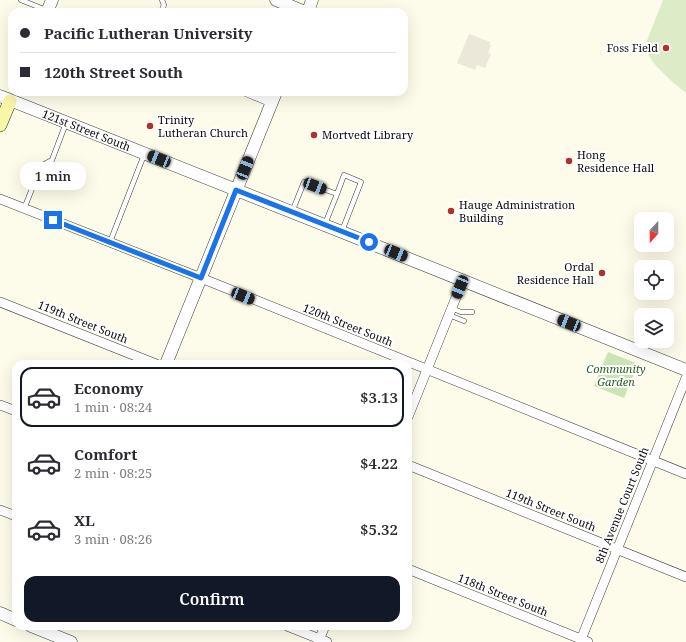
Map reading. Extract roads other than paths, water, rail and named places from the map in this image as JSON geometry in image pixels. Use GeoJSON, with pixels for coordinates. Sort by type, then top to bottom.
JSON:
{"type":"FeatureCollection","features":[{"type":"Feature","properties":{"kind":"main road"},"geometry":{"type":"LineString","coordinates":[[0,125],[8,96]]}},
{"type":"Feature","properties":{"kind":"street"},"geometry":{"type":"LineString","coordinates":[[276,0],[296,8]]}},
{"type":"Feature","properties":{"kind":"street","name":"121st Street South"},"geometry":{"type":"LineString","coordinates":[[8,96],[66,123],[236,190],[297,216],[344,228],[686,370]]}},
{"type":"Feature","properties":{"kind":"street"},"geometry":{"type":"LineString","coordinates":[[168,360],[274,97]]}},
{"type":"Feature","properties":{"kind":"street","name":"120th Street South"},"geometry":{"type":"LineString","coordinates":[[0,199],[201,278],[402,360]]}},
{"type":"Feature","properties":{"kind":"street"},"geometry":{"type":"LineString","coordinates":[[412,407],[450,312],[465,279]]}},
{"type":"Feature","properties":{"kind":"street","name":"119th Street South"},"geometry":{"type":"LineString","coordinates":[[0,302],[146,360]]}},
{"type":"Feature","properties":{"kind":"street","name":"120th Street South"},"geometry":{"type":"LineString","coordinates":[[412,364],[686,474]]}},
{"type":"Feature","properties":{"kind":"street","name":"8th Avenue Court South"},"geometry":{"type":"LineString","coordinates":[[583,641],[617,549],[686,378]]}},
{"type":"Feature","properties":{"kind":"street"},"geometry":{"type":"LineString","coordinates":[[0,405],[12,410]]}},
{"type":"Feature","properties":{"kind":"street","name":"119th Street South"},"geometry":{"type":"LineString","coordinates":[[412,467],[686,577]]}},
{"type":"Feature","properties":{"kind":"street"},"geometry":{"type":"LineString","coordinates":[[0,510],[12,514]]}},
{"type":"Feature","properties":{"kind":"street","name":"118th Street South"},"geometry":{"type":"LineString","coordinates":[[412,571],[583,641]]}},
{"type":"Feature","properties":{"kind":"street"},"geometry":{"type":"LineString","coordinates":[[0,614],[12,618]]}},
{"type":"Feature","properties":{"kind":"street"},"geometry":{"type":"LineString","coordinates":[[43,630],[58,635],[71,642]]}},
{"type":"Feature","properties":{"kind":"street"},"geometry":{"type":"LineString","coordinates":[[296,630],[322,641],[324,630]]}},
{"type":"Feature","properties":{"kind":"lane"},"geometry":{"type":"LineString","coordinates":[[21,0],[46,8]]}},
{"type":"Feature","properties":{"kind":"lane"},"geometry":{"type":"LineString","coordinates":[[24,209],[41,166],[52,160],[66,123]]}},
{"type":"Feature","properties":{"kind":"lane"},"geometry":{"type":"LineString","coordinates":[[110,242],[145,154]]}},
{"type":"Feature","properties":{"kind":"lane"},"geometry":{"type":"LineString","coordinates":[[322,223],[337,194],[344,176],[361,182],[344,228]]}},
{"type":"Feature","properties":{"kind":"lane"},"geometry":{"type":"LineString","coordinates":[[297,216],[304,182],[337,194]]}},
{"type":"Feature","properties":{"kind":"lane"},"geometry":{"type":"LineString","coordinates":[[450,312],[472,312]]}},
{"type":"Feature","properties":{"kind":"lane"},"geometry":{"type":"LineString","coordinates":[[450,312],[464,321]]}},
{"type":"Feature","properties":{"kind":"place","name":"Foss Field"},"geometry":{"type":"Point","coordinates":[666,48]}},
{"type":"Feature","properties":{"kind":"place","name":"Trinity Lutheran Church"},"geometry":{"type":"Point","coordinates":[150,126]}},
{"type":"Feature","properties":{"kind":"place","name":"Mortvedt Library"},"geometry":{"type":"Point","coordinates":[314,135]}},
{"type":"Feature","properties":{"kind":"place","name":"Hong Residence Hall"},"geometry":{"type":"Point","coordinates":[569,161]}},
{"type":"Feature","properties":{"kind":"place","name":"Hauge Administration Building"},"geometry":{"type":"Point","coordinates":[451,211]}},
{"type":"Feature","properties":{"kind":"place","name":"Ordal Residence Hall"},"geometry":{"type":"Point","coordinates":[602,273]}},
{"type":"Feature","properties":{"kind":"park label","name":"Community Garden"},"geometry":{"type":"Point","coordinates":[616,375]}}]}
